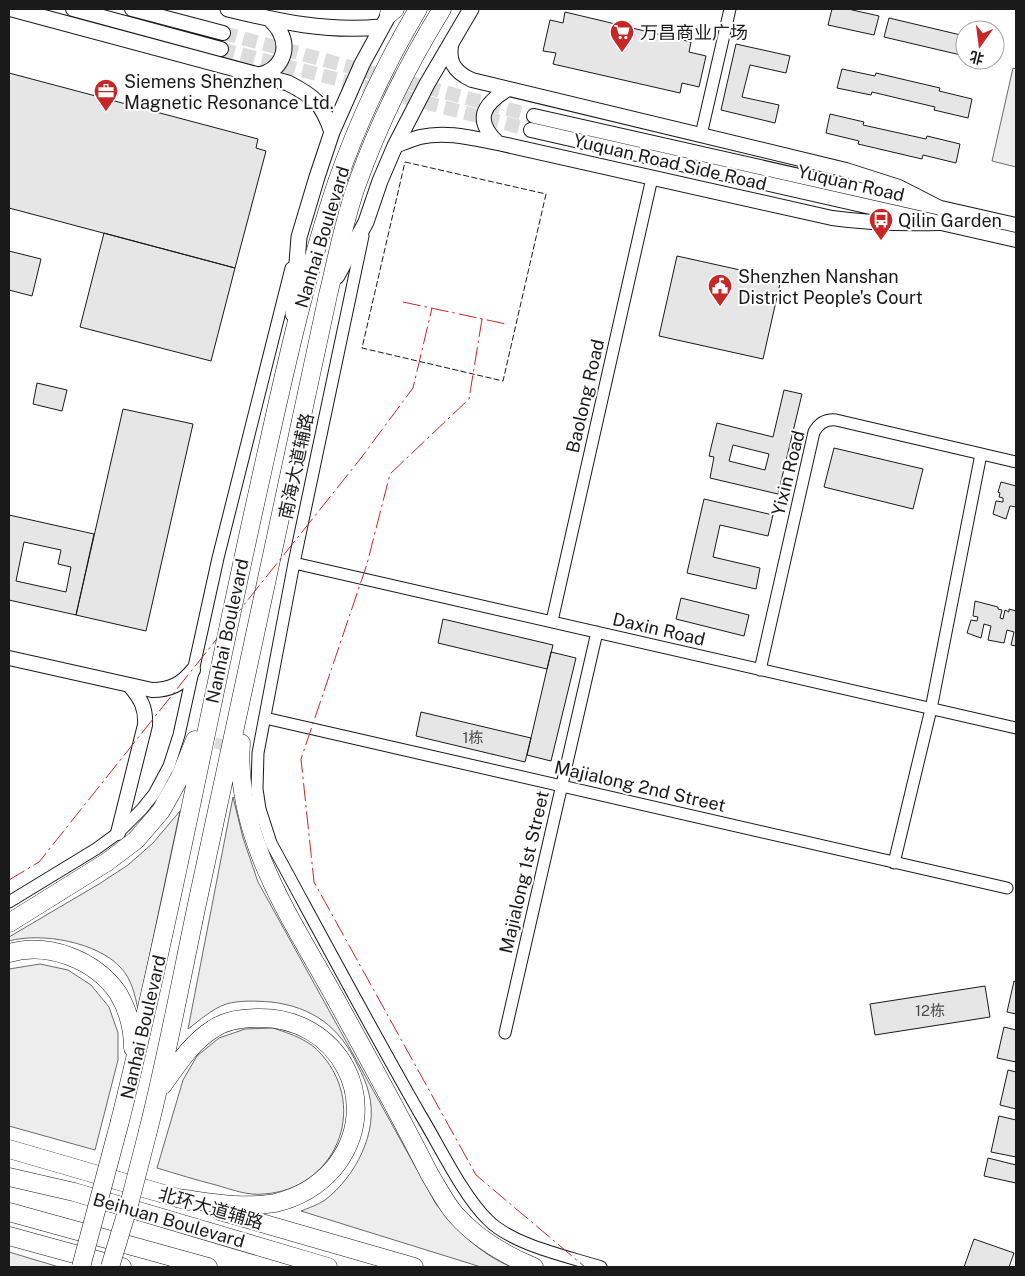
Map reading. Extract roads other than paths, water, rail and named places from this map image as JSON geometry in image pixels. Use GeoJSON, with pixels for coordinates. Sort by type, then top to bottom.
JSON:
{"type":"FeatureCollection","features":[{"type":"Feature","properties":{"kind":"main road"},"geometry":{"type":"LineString","coordinates":[[12,9],[288,83],[316,100],[326,113],[332,132]]}},
{"type":"Feature","properties":{"kind":"main road"},"geometry":{"type":"LineString","coordinates":[[228,9],[313,27],[360,29],[389,15]]}},
{"type":"Feature","properties":{"kind":"main road","name":"Nanhai Boulevard"},"geometry":{"type":"LineString","coordinates":[[81,1267],[133,1070],[166,926],[219,668],[292,343],[310,273],[338,180],[376,90],[418,9]]}},
{"type":"Feature","properties":{"kind":"main road","name":"Nanhai Boulevard"},"geometry":{"type":"LineString","coordinates":[[110,1267],[130,1201],[158,1094],[190,935],[248,675],[328,295],[356,186],[373,142],[398,87],[442,9]]}},
{"type":"Feature","properties":{"kind":"main road"},"geometry":{"type":"LineString","coordinates":[[328,295],[347,255],[366,222],[380,181],[395,146],[453,37],[471,9]]}},
{"type":"Feature","properties":{"kind":"main road"},"geometry":{"type":"LineString","coordinates":[[292,343],[299,238],[317,177],[332,132],[362,64],[389,15]]}},
{"type":"Feature","properties":{"kind":"main road"},"geometry":{"type":"LineString","coordinates":[[259,75],[274,70],[280,63],[283,53],[280,31],[270,19]]}},
{"type":"Feature","properties":{"kind":"main road"},"geometry":{"type":"LineString","coordinates":[[9,923],[107,862],[136,840],[150,825],[161,811],[188,760],[219,668]]}},
{"type":"Feature","properties":{"kind":"main road"},"geometry":{"type":"LineString","coordinates":[[248,675],[240,751],[244,801],[254,840],[282,902],[430,1175],[454,1213],[492,1246],[534,1267]]}},
{"type":"Feature","properties":{"kind":"main road"},"geometry":{"type":"LineString","coordinates":[[9,953],[38,949],[55,951],[74,958],[106,979],[117,993],[130,1020],[133,1070]]}},
{"type":"Feature","properties":{"kind":"main road"},"geometry":{"type":"LineString","coordinates":[[158,1094],[185,1053],[214,1028],[229,1021],[266,1017],[284,1019],[302,1026],[332,1049],[344,1066],[352,1083],[357,1102],[356,1120],[351,1139],[342,1158],[327,1175],[295,1197],[255,1205],[226,1204],[176,1198]]}},
{"type":"Feature","properties":{"kind":"main road","name":"北环大道辅路"},"geometry":{"type":"LineString","coordinates":[[9,1147],[414,1267]]}},
{"type":"Feature","properties":{"kind":"main road","name":"Beihuan Boulevard"},"geometry":{"type":"LineString","coordinates":[[9,1177],[74,1192],[328,1267]]}},
{"type":"Feature","properties":{"kind":"main road","name":"Beihuan Boulevard"},"geometry":{"type":"LineString","coordinates":[[9,1212],[208,1267]]}},
{"type":"Feature","properties":{"kind":"main road"},"geometry":{"type":"LineString","coordinates":[[9,1236],[122,1267]]}},
{"type":"Feature","properties":{"kind":"street"},"geometry":{"type":"LineString","coordinates":[[73,9],[221,49]]}},
{"type":"Feature","properties":{"kind":"street"},"geometry":{"type":"LineString","coordinates":[[132,9],[223,33]]}},
{"type":"Feature","properties":{"kind":"street"},"geometry":{"type":"LineString","coordinates":[[701,135],[730,9]]}},
{"type":"Feature","properties":{"kind":"street","name":"Yuquan Road Side Road"},"geometry":{"type":"LineString","coordinates":[[453,37],[450,56],[451,64],[456,71],[472,80],[874,178],[899,187],[942,209]]}},
{"type":"Feature","properties":{"kind":"street"},"geometry":{"type":"LineString","coordinates":[[498,142],[485,128],[484,120],[486,110],[491,102],[508,89]]}},
{"type":"Feature","properties":{"kind":"street","name":"Yuquan Road"},"geometry":{"type":"LineString","coordinates":[[534,116],[1016,225]]}},
{"type":"Feature","properties":{"kind":"street","name":"Yuquan Road"},"geometry":{"type":"LineString","coordinates":[[531,130],[1016,240]]}},
{"type":"Feature","properties":{"kind":"street","name":"Yuquan Road Side Road"},"geometry":{"type":"LineString","coordinates":[[395,146],[418,137],[458,135],[498,142],[832,218],[866,223],[939,223]]}},
{"type":"Feature","properties":{"kind":"street","name":"Baolong Road"},"geometry":{"type":"LineString","coordinates":[[552,621],[652,178]]}},
{"type":"Feature","properties":{"kind":"street","name":"南海大道辅路"},"geometry":{"type":"LineString","coordinates":[[366,222],[294,563],[265,718],[253,752],[260,809],[271,843],[408,1093],[469,1197],[487,1220],[506,1233],[524,1242],[601,1267]]}},
{"type":"Feature","properties":{"kind":"street"},"geometry":{"type":"LineString","coordinates":[[9,902],[96,849],[118,833],[154,794],[183,736],[187,700],[218,558],[299,238]]}},
{"type":"Feature","properties":{"kind":"street","name":"Yixin Road"},"geometry":{"type":"LineString","coordinates":[[760,670],[814,432],[817,427],[826,421],[836,420],[1016,462]]}},
{"type":"Feature","properties":{"kind":"street"},"geometry":{"type":"LineString","coordinates":[[894,863],[931,709],[981,454]]}},
{"type":"Feature","properties":{"kind":"street","name":"Daxin Road"},"geometry":{"type":"LineString","coordinates":[[294,563],[1016,728]]}},
{"type":"Feature","properties":{"kind":"street","name":"Majialong 1st Street"},"geometry":{"type":"LineString","coordinates":[[504,1032],[598,632]]}},
{"type":"Feature","properties":{"kind":"street"},"geometry":{"type":"LineString","coordinates":[[9,658],[152,690],[170,688],[180,684],[193,670]]}},
{"type":"Feature","properties":{"kind":"street"},"geometry":{"type":"LineString","coordinates":[[118,833],[145,725],[144,707],[140,698],[130,686]]}},
{"type":"Feature","properties":{"kind":"street","name":"Majialong 2nd Street"},"geometry":{"type":"LineString","coordinates":[[265,718],[1007,888]]}},
{"type":"Feature","properties":{"kind":"tunnel"},"geometry":{"type":"LineString","coordinates":[[223,33],[534,116]]}},
{"type":"Feature","properties":{"kind":"tunnel"},"geometry":{"type":"LineString","coordinates":[[221,49],[531,130]]}},
{"type":"Feature","properties":{"kind":"tunnel"},"geometry":{"type":"LineString","coordinates":[[199,739],[237,748]]}},
{"type":"Feature","properties":{"kind":"place","name":"万昌商业广场"},"geometry":{"type":"Point","coordinates":[622,53]}},
{"type":"Feature","properties":{"kind":"place","name":"Siemens Shenzhen Magnetic Resonance Ltd."},"geometry":{"type":"Point","coordinates":[106,112]}},
{"type":"Feature","properties":{"kind":"place","name":"Qilin Garden"},"geometry":{"type":"Point","coordinates":[881,241]}},
{"type":"Feature","properties":{"kind":"place","name":"Shenzhen Nanshan District People's Court"},"geometry":{"type":"Point","coordinates":[720,307]}}]}
